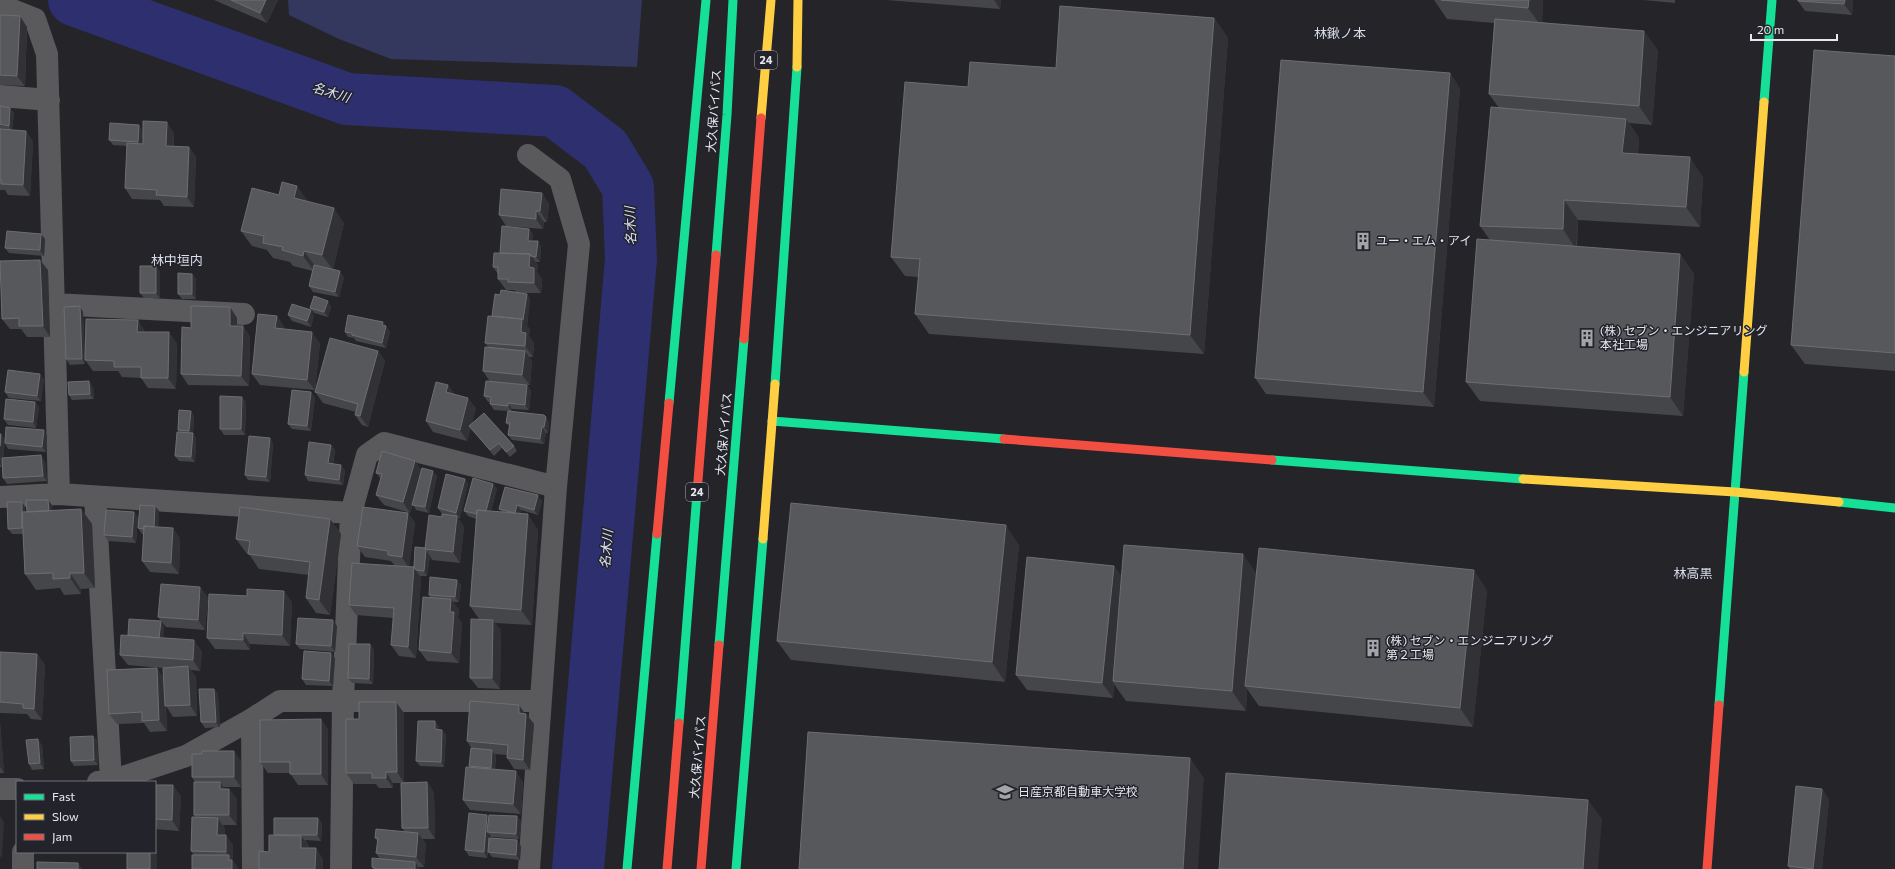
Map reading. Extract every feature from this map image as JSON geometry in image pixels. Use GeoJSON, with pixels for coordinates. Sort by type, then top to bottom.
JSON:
{"type":"FeatureCollection","features":[{"type":"Feature","properties":{"kind":"main road"},"geometry":{"type":"LineString","coordinates":[[627,869],[706,0]]}},
{"type":"Feature","properties":{"kind":"main road","name":"大久保バイパス"},"geometry":{"type":"LineString","coordinates":[[667,869],[727,115],[733,0]]}},
{"type":"Feature","properties":{"kind":"main road","name":"大久保バイパス"},"geometry":{"type":"LineString","coordinates":[[701,869],[771,0]]}},
{"type":"Feature","properties":{"kind":"main road"},"geometry":{"type":"LineString","coordinates":[[736,869],[772,421],[797,83],[798,0]]}},
{"type":"Feature","properties":{"kind":"main road"},"geometry":{"type":"LineString","coordinates":[[1707,869],[1772,0]]}},
{"type":"Feature","properties":{"kind":"main road"},"geometry":{"type":"LineString","coordinates":[[772,421],[1569,483],[1735,492],[1895,508]]}},
{"type":"Feature","properties":{"kind":"street"},"geometry":{"type":"LineString","coordinates":[[0,5],[35,19],[47,54],[59,494]]}},
{"type":"Feature","properties":{"kind":"street"},"geometry":{"type":"LineString","coordinates":[[0,96],[49,100]]}},
{"type":"Feature","properties":{"kind":"street"},"geometry":{"type":"LineString","coordinates":[[528,156],[560,179],[579,244],[556,486],[529,869]]}},
{"type":"Feature","properties":{"kind":"street"},"geometry":{"type":"LineString","coordinates":[[30,266],[53,268]]}},
{"type":"Feature","properties":{"kind":"street"},"geometry":{"type":"LineString","coordinates":[[54,304],[244,314]]}},
{"type":"Feature","properties":{"kind":"street"},"geometry":{"type":"LineString","coordinates":[[341,869],[343,700],[351,513],[367,455],[384,443],[556,486]]}},
{"type":"Feature","properties":{"kind":"street"},"geometry":{"type":"LineString","coordinates":[[0,497],[59,494],[351,513]]}},
{"type":"Feature","properties":{"kind":"street"},"geometry":{"type":"LineString","coordinates":[[95,497],[104,781],[186,756],[252,719],[280,701],[540,701]]}},
{"type":"Feature","properties":{"kind":"street"},"geometry":{"type":"LineString","coordinates":[[252,719],[252,869]]}},
{"type":"Feature","properties":{"kind":"street"},"geometry":{"type":"LineString","coordinates":[[0,789],[16,789]]}},
{"type":"Feature","properties":{"kind":"street"},"geometry":{"type":"LineString","coordinates":[[23,853],[23,869]]}},
{"type":"Feature","properties":{"kind":"shaded area"},"geometry":{"type":"Polygon","coordinates":[[[288,0],[642,0],[637,67],[391,59],[339,39],[289,15],[288,0]]]}},
{"type":"Feature","properties":{"kind":"building"},"geometry":{"type":"Polygon","coordinates":[[[231,0],[266,0],[260,13],[231,0]]]}},
{"type":"Feature","properties":{"kind":"building"},"geometry":{"type":"Polygon","coordinates":[[[1441,0],[1529,0],[1528,8],[1441,0]]]}},
{"type":"Feature","properties":{"kind":"building"},"geometry":{"type":"Polygon","coordinates":[[[1798,0],[1845,0],[1844,4],[1798,0]]]}},
{"type":"Feature","properties":{"kind":"building"},"geometry":{"type":"Polygon","coordinates":[[[1060,6],[1214,18],[1190,335],[915,314],[920,259],[891,257],[905,82],[968,87],[970,62],[1056,68],[1060,6]]]}},
{"type":"Feature","properties":{"kind":"building"},"geometry":{"type":"Polygon","coordinates":[[[0,15],[20,16],[17,76],[0,75],[0,15]]]}},
{"type":"Feature","properties":{"kind":"building"},"geometry":{"type":"Polygon","coordinates":[[[1495,19],[1644,31],[1639,106],[1489,94],[1495,19]]]}},
{"type":"Feature","properties":{"kind":"building"},"geometry":{"type":"Polygon","coordinates":[[[1814,50],[1895,56],[1895,353],[1791,345],[1814,50]]]}},
{"type":"Feature","properties":{"kind":"building","name":"ユー・エム・アイ"},"geometry":{"type":"Polygon","coordinates":[[[1281,60],[1450,73],[1423,392],[1255,378],[1281,60]]]}},
{"type":"Feature","properties":{"kind":"building"},"geometry":{"type":"Polygon","coordinates":[[[0,106],[10,108],[9,126],[0,124],[0,106]]]}},
{"type":"Feature","properties":{"kind":"building"},"geometry":{"type":"Polygon","coordinates":[[[1491,107],[1626,119],[1622,153],[1690,157],[1686,207],[1564,200],[1563,229],[1480,226],[1491,107]]]}},
{"type":"Feature","properties":{"kind":"building"},"geometry":{"type":"Polygon","coordinates":[[[143,121],[167,122],[166,146],[189,147],[187,197],[156,195],[157,190],[125,188],[127,143],[143,144],[143,121]]]}},
{"type":"Feature","properties":{"kind":"building"},"geometry":{"type":"Polygon","coordinates":[[[110,123],[139,125],[138,142],[109,140],[110,123]]]}},
{"type":"Feature","properties":{"kind":"building"},"geometry":{"type":"Polygon","coordinates":[[[0,129],[26,131],[23,185],[1,184],[0,129]]]}},
{"type":"Feature","properties":{"kind":"building"},"geometry":{"type":"Polygon","coordinates":[[[282,182],[297,186],[294,198],[334,208],[322,255],[304,251],[303,256],[282,250],[283,247],[263,243],[264,236],[241,231],[252,188],[279,195],[282,182]]]}},
{"type":"Feature","properties":{"kind":"building"},"geometry":{"type":"Polygon","coordinates":[[[501,189],[542,193],[540,211],[536,211],[536,219],[499,215],[501,189]]]}},
{"type":"Feature","properties":{"kind":"building"},"geometry":{"type":"Polygon","coordinates":[[[502,226],[529,229],[528,241],[538,241],[536,257],[531,256],[530,254],[500,253],[502,226]]]}},
{"type":"Feature","properties":{"kind":"building"},"geometry":{"type":"Polygon","coordinates":[[[7,231],[41,234],[40,250],[5,248],[7,231]]]}},
{"type":"Feature","properties":{"kind":"building","name":"(株) セブン・エンジニアリング 本社工場"},"geometry":{"type":"Polygon","coordinates":[[[1477,239],[1680,254],[1670,397],[1466,382],[1477,239]]]}},
{"type":"Feature","properties":{"kind":"building"},"geometry":{"type":"Polygon","coordinates":[[[494,253],[530,254],[529,267],[534,268],[534,283],[508,282],[508,279],[498,279],[498,267],[493,267],[494,253]]]}},
{"type":"Feature","properties":{"kind":"building"},"geometry":{"type":"Polygon","coordinates":[[[40,260],[43,326],[19,326],[19,318],[2,319],[0,261],[40,260]]]}},
{"type":"Feature","properties":{"kind":"building"},"geometry":{"type":"Polygon","coordinates":[[[314,265],[340,271],[335,292],[309,286],[314,265]]]}},
{"type":"Feature","properties":{"kind":"building"},"geometry":{"type":"Polygon","coordinates":[[[140,266],[156,266],[156,293],[140,293],[140,266]]]}},
{"type":"Feature","properties":{"kind":"building"},"geometry":{"type":"Polygon","coordinates":[[[178,273],[192,274],[192,294],[178,294],[178,273]]]}},
{"type":"Feature","properties":{"kind":"building"},"geometry":{"type":"Polygon","coordinates":[[[501,290],[527,294],[523,320],[492,316],[495,294],[500,295],[501,290]]]}},
{"type":"Feature","properties":{"kind":"building"},"geometry":{"type":"Polygon","coordinates":[[[314,296],[328,301],[324,312],[310,308],[314,296]]]}},
{"type":"Feature","properties":{"kind":"building"},"geometry":{"type":"Polygon","coordinates":[[[292,304],[311,310],[307,321],[288,315],[292,304]]]}},
{"type":"Feature","properties":{"kind":"building"},"geometry":{"type":"Polygon","coordinates":[[[80,306],[82,359],[66,359],[64,307],[80,306]]]}},
{"type":"Feature","properties":{"kind":"building"},"geometry":{"type":"Polygon","coordinates":[[[191,306],[230,307],[230,326],[243,326],[241,376],[181,374],[182,327],[191,328],[191,306]]]}},
{"type":"Feature","properties":{"kind":"building"},"geometry":{"type":"Polygon","coordinates":[[[258,314],[277,316],[275,328],[312,332],[307,380],[252,374],[258,314]]]}},
{"type":"Feature","properties":{"kind":"building"},"geometry":{"type":"Polygon","coordinates":[[[348,315],[383,322],[382,325],[386,326],[382,343],[345,332],[348,315]]]}},
{"type":"Feature","properties":{"kind":"building"},"geometry":{"type":"Polygon","coordinates":[[[488,316],[522,319],[521,332],[526,333],[525,346],[485,343],[488,316]]]}},
{"type":"Feature","properties":{"kind":"building"},"geometry":{"type":"Polygon","coordinates":[[[86,319],[138,320],[137,332],[169,332],[168,378],[141,378],[141,367],[114,367],[114,361],[85,360],[86,319]]]}},
{"type":"Feature","properties":{"kind":"building"},"geometry":{"type":"Polygon","coordinates":[[[330,338],[378,351],[360,416],[355,415],[358,404],[315,392],[330,338]]]}},
{"type":"Feature","properties":{"kind":"building"},"geometry":{"type":"Polygon","coordinates":[[[485,347],[525,351],[522,375],[483,371],[485,347]]]}},
{"type":"Feature","properties":{"kind":"building"},"geometry":{"type":"Polygon","coordinates":[[[8,370],[40,374],[37,396],[5,392],[8,370]]]}},
{"type":"Feature","properties":{"kind":"building"},"geometry":{"type":"Polygon","coordinates":[[[89,381],[90,394],[69,395],[68,382],[89,381]]]}},
{"type":"Feature","properties":{"kind":"building"},"geometry":{"type":"Polygon","coordinates":[[[486,381],[527,385],[525,405],[508,403],[508,406],[490,404],[491,397],[484,396],[486,381]]]}},
{"type":"Feature","properties":{"kind":"building"},"geometry":{"type":"Polygon","coordinates":[[[436,382],[448,385],[446,392],[468,398],[460,430],[426,421],[436,382]]]}},
{"type":"Feature","properties":{"kind":"building"},"geometry":{"type":"Polygon","coordinates":[[[292,390],[311,392],[307,426],[288,424],[292,390]]]}},
{"type":"Feature","properties":{"kind":"building"},"geometry":{"type":"Polygon","coordinates":[[[220,396],[242,397],[241,429],[220,429],[220,396]]]}},
{"type":"Feature","properties":{"kind":"building"},"geometry":{"type":"Polygon","coordinates":[[[6,399],[35,402],[33,422],[4,419],[6,399]]]}},
{"type":"Feature","properties":{"kind":"building"},"geometry":{"type":"Polygon","coordinates":[[[179,410],[191,411],[189,431],[178,430],[179,410]]]}},
{"type":"Feature","properties":{"kind":"building"},"geometry":{"type":"Polygon","coordinates":[[[508,411],[544,415],[546,417],[544,427],[542,427],[540,439],[508,435],[510,423],[506,423],[508,411]]]}},
{"type":"Feature","properties":{"kind":"building"},"geometry":{"type":"Polygon","coordinates":[[[484,413],[514,446],[506,452],[499,443],[490,450],[469,426],[484,413]]]}},
{"type":"Feature","properties":{"kind":"building"},"geometry":{"type":"Polygon","coordinates":[[[6,427],[44,430],[42,447],[5,443],[6,427]]]}},
{"type":"Feature","properties":{"kind":"building"},"geometry":{"type":"Polygon","coordinates":[[[177,432],[193,433],[191,457],[175,456],[177,432]]]}},
{"type":"Feature","properties":{"kind":"building"},"geometry":{"type":"Polygon","coordinates":[[[249,436],[270,438],[266,477],[245,475],[249,436]]]}},
{"type":"Feature","properties":{"kind":"building"},"geometry":{"type":"Polygon","coordinates":[[[309,442],[331,445],[328,463],[341,465],[339,480],[305,475],[309,442]]]}},
{"type":"Feature","properties":{"kind":"building"},"geometry":{"type":"Polygon","coordinates":[[[382,451],[415,461],[403,502],[376,495],[382,474],[376,473],[382,451]]]}},
{"type":"Feature","properties":{"kind":"building"},"geometry":{"type":"Polygon","coordinates":[[[41,455],[43,476],[3,478],[2,458],[41,455]]]}},
{"type":"Feature","properties":{"kind":"building"},"geometry":{"type":"Polygon","coordinates":[[[422,468],[433,471],[425,507],[412,505],[422,468]]]}},
{"type":"Feature","properties":{"kind":"building"},"geometry":{"type":"Polygon","coordinates":[[[446,474],[465,479],[456,513],[438,508],[446,474]]]}},
{"type":"Feature","properties":{"kind":"building"},"geometry":{"type":"Polygon","coordinates":[[[473,478],[493,484],[486,511],[477,510],[477,514],[464,511],[473,478]]]}},
{"type":"Feature","properties":{"kind":"building"},"geometry":{"type":"Polygon","coordinates":[[[505,487],[538,495],[534,510],[517,505],[515,513],[499,509],[505,487]]]}},
{"type":"Feature","properties":{"kind":"building"},"geometry":{"type":"Polygon","coordinates":[[[26,500],[48,500],[49,511],[27,512],[26,500]]]}},
{"type":"Feature","properties":{"kind":"building"},"geometry":{"type":"Polygon","coordinates":[[[7,502],[22,502],[22,528],[8,529],[7,502]]]}},
{"type":"Feature","properties":{"kind":"building"},"geometry":{"type":"Polygon","coordinates":[[[791,503],[1006,525],[992,662],[777,641],[791,503]]]}},
{"type":"Feature","properties":{"kind":"building"},"geometry":{"type":"Polygon","coordinates":[[[140,505],[155,506],[154,527],[144,526],[144,529],[138,528],[140,505]]]}},
{"type":"Feature","properties":{"kind":"building"},"geometry":{"type":"Polygon","coordinates":[[[240,507],[330,519],[319,600],[306,598],[310,562],[248,554],[250,541],[236,539],[240,507]]]}},
{"type":"Feature","properties":{"kind":"building"},"geometry":{"type":"Polygon","coordinates":[[[363,507],[408,513],[402,557],[388,555],[388,551],[357,546],[363,507]]]}},
{"type":"Feature","properties":{"kind":"building"},"geometry":{"type":"Polygon","coordinates":[[[81,509],[84,573],[70,573],[70,578],[53,579],[53,573],[25,574],[22,512],[81,509]]]}},
{"type":"Feature","properties":{"kind":"building"},"geometry":{"type":"Polygon","coordinates":[[[106,510],[134,512],[132,537],[104,535],[106,510]]]}},
{"type":"Feature","properties":{"kind":"building"},"geometry":{"type":"Polygon","coordinates":[[[477,510],[528,514],[521,610],[470,606],[477,510]]]}},
{"type":"Feature","properties":{"kind":"building"},"geometry":{"type":"Polygon","coordinates":[[[442,514],[457,516],[453,552],[425,549],[429,515],[442,517],[442,514]]]}},
{"type":"Feature","properties":{"kind":"building"},"geometry":{"type":"Polygon","coordinates":[[[144,526],[173,528],[171,563],[142,561],[144,526]]]}},
{"type":"Feature","properties":{"kind":"building"},"geometry":{"type":"Polygon","coordinates":[[[1124,545],[1243,554],[1232,691],[1113,681],[1124,545]]]}},
{"type":"Feature","properties":{"kind":"building"},"geometry":{"type":"Polygon","coordinates":[[[415,547],[425,548],[426,550],[424,571],[416,570],[414,567],[415,547]]]}},
{"type":"Feature","properties":{"kind":"building","name":"(株) セブン・エンジニアリング 第２工場"},"geometry":{"type":"Polygon","coordinates":[[[1259,548],[1474,570],[1460,708],[1245,686],[1259,548]]]}},
{"type":"Feature","properties":{"kind":"building"},"geometry":{"type":"Polygon","coordinates":[[[1027,557],[1114,566],[1102,683],[1016,675],[1027,557]]]}},
{"type":"Feature","properties":{"kind":"building"},"geometry":{"type":"Polygon","coordinates":[[[352,563],[414,567],[408,647],[391,645],[394,608],[349,605],[352,563]]]}},
{"type":"Feature","properties":{"kind":"building"},"geometry":{"type":"Polygon","coordinates":[[[430,577],[457,580],[455,597],[429,595],[430,577]]]}},
{"type":"Feature","properties":{"kind":"building"},"geometry":{"type":"Polygon","coordinates":[[[161,584],[200,587],[198,620],[158,617],[161,584]]]}},
{"type":"Feature","properties":{"kind":"building"},"geometry":{"type":"Polygon","coordinates":[[[247,589],[284,591],[282,635],[243,633],[243,640],[207,638],[209,594],[247,596],[247,589]]]}},
{"type":"Feature","properties":{"kind":"building"},"geometry":{"type":"Polygon","coordinates":[[[423,597],[451,599],[450,612],[454,612],[451,653],[419,650],[423,597]]]}},
{"type":"Feature","properties":{"kind":"building"},"geometry":{"type":"Polygon","coordinates":[[[298,618],[333,620],[331,646],[296,644],[298,618]]]}},
{"type":"Feature","properties":{"kind":"building"},"geometry":{"type":"Polygon","coordinates":[[[129,619],[161,621],[159,638],[128,635],[129,619]]]}},
{"type":"Feature","properties":{"kind":"building"},"geometry":{"type":"Polygon","coordinates":[[[471,619],[493,620],[492,678],[470,678],[471,619]]]}},
{"type":"Feature","properties":{"kind":"building"},"geometry":{"type":"Polygon","coordinates":[[[121,635],[194,640],[193,660],[120,655],[121,635]]]}},
{"type":"Feature","properties":{"kind":"building"},"geometry":{"type":"Polygon","coordinates":[[[349,644],[370,644],[369,679],[348,678],[349,644]]]}},
{"type":"Feature","properties":{"kind":"building"},"geometry":{"type":"Polygon","coordinates":[[[304,651],[331,653],[329,681],[302,679],[304,651]]]}},
{"type":"Feature","properties":{"kind":"building"},"geometry":{"type":"Polygon","coordinates":[[[0,652],[37,654],[34,709],[23,708],[23,704],[0,702],[0,652]]]}},
{"type":"Feature","properties":{"kind":"building"},"geometry":{"type":"Polygon","coordinates":[[[188,666],[190,705],[165,706],[163,668],[188,666]]]}},
{"type":"Feature","properties":{"kind":"building"},"geometry":{"type":"Polygon","coordinates":[[[157,668],[159,720],[142,721],[142,712],[109,714],[107,670],[157,668]]]}},
{"type":"Feature","properties":{"kind":"building"},"geometry":{"type":"Polygon","coordinates":[[[199,689],[214,689],[216,722],[201,722],[199,689]]]}},
{"type":"Feature","properties":{"kind":"building"},"geometry":{"type":"Polygon","coordinates":[[[470,701],[519,705],[519,713],[526,714],[523,760],[507,758],[508,745],[467,741],[470,701]]]}},
{"type":"Feature","properties":{"kind":"building"},"geometry":{"type":"Polygon","coordinates":[[[359,702],[396,702],[397,772],[386,772],[386,778],[372,778],[372,773],[346,773],[346,719],[359,719],[359,702]]]}},
{"type":"Feature","properties":{"kind":"building"},"geometry":{"type":"Polygon","coordinates":[[[321,719],[321,774],[290,774],[290,762],[260,762],[260,720],[321,719]]]}},
{"type":"Feature","properties":{"kind":"building"},"geometry":{"type":"Polygon","coordinates":[[[418,721],[435,721],[435,729],[442,730],[441,762],[416,761],[418,721]]]}},
{"type":"Feature","properties":{"kind":"building","name":"日産京都自動車大学校"},"geometry":{"type":"Polygon","coordinates":[[[808,732],[1190,758],[1183,869],[799,869],[808,732]]]}},
{"type":"Feature","properties":{"kind":"building"},"geometry":{"type":"Polygon","coordinates":[[[93,736],[94,760],[71,761],[70,737],[93,736]]]}},
{"type":"Feature","properties":{"kind":"building"},"geometry":{"type":"Polygon","coordinates":[[[38,739],[40,763],[29,764],[26,740],[38,739]]]}},
{"type":"Feature","properties":{"kind":"building"},"geometry":{"type":"Polygon","coordinates":[[[471,748],[492,750],[491,768],[469,766],[471,748]]]}},
{"type":"Feature","properties":{"kind":"building"},"geometry":{"type":"Polygon","coordinates":[[[202,751],[234,751],[234,777],[192,777],[192,754],[202,754],[202,751]]]}},
{"type":"Feature","properties":{"kind":"building"},"geometry":{"type":"Polygon","coordinates":[[[466,767],[516,771],[513,804],[463,800],[466,767]]]}},
{"type":"Feature","properties":{"kind":"building"},"geometry":{"type":"Polygon","coordinates":[[[1226,773],[1588,800],[1583,869],[1219,869],[1226,773]]]}},
{"type":"Feature","properties":{"kind":"building"},"geometry":{"type":"Polygon","coordinates":[[[194,782],[220,782],[220,789],[229,789],[229,815],[194,815],[194,782]]]}},
{"type":"Feature","properties":{"kind":"building"},"geometry":{"type":"Polygon","coordinates":[[[427,782],[428,828],[402,828],[401,783],[427,782]]]}},
{"type":"Feature","properties":{"kind":"building"},"geometry":{"type":"Polygon","coordinates":[[[156,785],[173,785],[172,820],[156,819],[156,785]]]}},
{"type":"Feature","properties":{"kind":"building"},"geometry":{"type":"Polygon","coordinates":[[[1796,786],[1822,789],[1813,869],[1788,866],[1796,786]]]}},
{"type":"Feature","properties":{"kind":"building"},"geometry":{"type":"Polygon","coordinates":[[[469,813],[487,815],[484,852],[465,850],[469,813]]]}},
{"type":"Feature","properties":{"kind":"building"},"geometry":{"type":"Polygon","coordinates":[[[489,815],[517,816],[516,834],[487,832],[489,815]]]}},
{"type":"Feature","properties":{"kind":"building"},"geometry":{"type":"Polygon","coordinates":[[[192,817],[218,818],[217,835],[226,835],[226,852],[191,851],[192,817]]]}},
{"type":"Feature","properties":{"kind":"building"},"geometry":{"type":"Polygon","coordinates":[[[274,818],[318,818],[317,835],[274,835],[274,818]]]}},
{"type":"Feature","properties":{"kind":"building"},"geometry":{"type":"Polygon","coordinates":[[[376,829],[418,833],[416,857],[376,853],[378,838],[375,838],[376,829]]]}},
{"type":"Feature","properties":{"kind":"building"},"geometry":{"type":"Polygon","coordinates":[[[269,835],[301,836],[301,848],[316,848],[315,869],[259,869],[259,851],[269,852],[269,835]]]}},
{"type":"Feature","properties":{"kind":"building"},"geometry":{"type":"Polygon","coordinates":[[[489,838],[517,840],[516,855],[488,852],[489,838]]]}},
{"type":"Feature","properties":{"kind":"building"},"geometry":{"type":"Polygon","coordinates":[[[127,853],[150,853],[150,869],[127,869],[127,853]]]}},
{"type":"Feature","properties":{"kind":"building"},"geometry":{"type":"Polygon","coordinates":[[[192,855],[229,855],[229,860],[232,860],[232,869],[192,869],[192,855]]]}},
{"type":"Feature","properties":{"kind":"building"},"geometry":{"type":"Polygon","coordinates":[[[372,858],[415,862],[415,869],[375,869],[372,867],[372,858]]]}},
{"type":"Feature","properties":{"kind":"building"},"geometry":{"type":"Polygon","coordinates":[[[37,862],[78,863],[78,869],[37,869],[37,862]]]}},
{"type":"Feature","properties":{"kind":"waterway","name":"名木川"},"geometry":{"type":"LineString","coordinates":[[74,0],[347,99],[555,111],[605,149],[628,187],[631,259],[578,869]]}},
{"type":"Feature","properties":{"kind":"traffic: fast"},"geometry":{"type":"LineString","coordinates":[[669,403],[706,0]]}},
{"type":"Feature","properties":{"kind":"traffic: fast"},"geometry":{"type":"LineString","coordinates":[[716,255],[727,115],[733,0]]}},
{"type":"Feature","properties":{"kind":"traffic: fast"},"geometry":{"type":"LineString","coordinates":[[1764,102],[1772,0]]}},
{"type":"Feature","properties":{"kind":"traffic: fast"},"geometry":{"type":"LineString","coordinates":[[775,384],[797,67]]}},
{"type":"Feature","properties":{"kind":"traffic: fast"},"geometry":{"type":"LineString","coordinates":[[719,645],[744,339]]}},
{"type":"Feature","properties":{"kind":"traffic: fast"},"geometry":{"type":"LineString","coordinates":[[1719,705],[1744,372]]}},
{"type":"Feature","properties":{"kind":"traffic: fast"},"geometry":{"type":"LineString","coordinates":[[772,421],[1004,439]]}},
{"type":"Feature","properties":{"kind":"traffic: fast"},"geometry":{"type":"LineString","coordinates":[[1272,460],[1523,479]]}},
{"type":"Feature","properties":{"kind":"traffic: fast"},"geometry":{"type":"LineString","coordinates":[[679,723],[697,493]]}},
{"type":"Feature","properties":{"kind":"traffic: fast"},"geometry":{"type":"LineString","coordinates":[[1839,502],[1895,508]]}},
{"type":"Feature","properties":{"kind":"traffic: fast"},"geometry":{"type":"LineString","coordinates":[[627,869],[657,534]]}},
{"type":"Feature","properties":{"kind":"traffic: fast"},"geometry":{"type":"LineString","coordinates":[[736,869],[763,539]]}},
{"type":"Feature","properties":{"kind":"traffic: slow"},"geometry":{"type":"LineString","coordinates":[[761,118],[771,0]]}},
{"type":"Feature","properties":{"kind":"traffic: slow"},"geometry":{"type":"LineString","coordinates":[[797,67],[798,0]]}},
{"type":"Feature","properties":{"kind":"traffic: slow"},"geometry":{"type":"LineString","coordinates":[[1744,372],[1764,102]]}},
{"type":"Feature","properties":{"kind":"traffic: slow"},"geometry":{"type":"LineString","coordinates":[[763,539],[775,384]]}},
{"type":"Feature","properties":{"kind":"traffic: slow"},"geometry":{"type":"LineString","coordinates":[[1523,479],[1735,492],[1839,502]]}},
{"type":"Feature","properties":{"kind":"traffic: jam"},"geometry":{"type":"LineString","coordinates":[[744,339],[761,118]]}},
{"type":"Feature","properties":{"kind":"traffic: jam"},"geometry":{"type":"LineString","coordinates":[[697,493],[716,255]]}},
{"type":"Feature","properties":{"kind":"traffic: jam"},"geometry":{"type":"LineString","coordinates":[[657,534],[669,403]]}},
{"type":"Feature","properties":{"kind":"traffic: jam"},"geometry":{"type":"LineString","coordinates":[[1004,439],[1272,460]]}},
{"type":"Feature","properties":{"kind":"traffic: jam"},"geometry":{"type":"LineString","coordinates":[[701,869],[719,645]]}},
{"type":"Feature","properties":{"kind":"traffic: jam"},"geometry":{"type":"LineString","coordinates":[[1707,869],[1719,705]]}},
{"type":"Feature","properties":{"kind":"traffic: jam"},"geometry":{"type":"LineString","coordinates":[[667,869],[679,723]]}},
{"type":"Feature","properties":{"kind":"place","name":"ユー・エム・アイ"},"geometry":{"type":"Point","coordinates":[1363,241]}},
{"type":"Feature","properties":{"kind":"place","name":"(株) セブン・エンジニアリング 本社工場"},"geometry":{"type":"Point","coordinates":[1587,338]}},
{"type":"Feature","properties":{"kind":"place","name":"(株) セブン・エンジニアリング 第２工場"},"geometry":{"type":"Point","coordinates":[1373,648]}},
{"type":"Feature","properties":{"kind":"place","name":"日産京都自動車大学校"},"geometry":{"type":"Point","coordinates":[1005,792]}},
{"type":"Feature","properties":{"kind":"district","name":"林鍬ノ本"},"geometry":{"type":"Point","coordinates":[1340,33]}},
{"type":"Feature","properties":{"kind":"district","name":"林中垣内"},"geometry":{"type":"Point","coordinates":[177,260]}},
{"type":"Feature","properties":{"kind":"district","name":"林高黒"},"geometry":{"type":"Point","coordinates":[1693,573]}}]}
